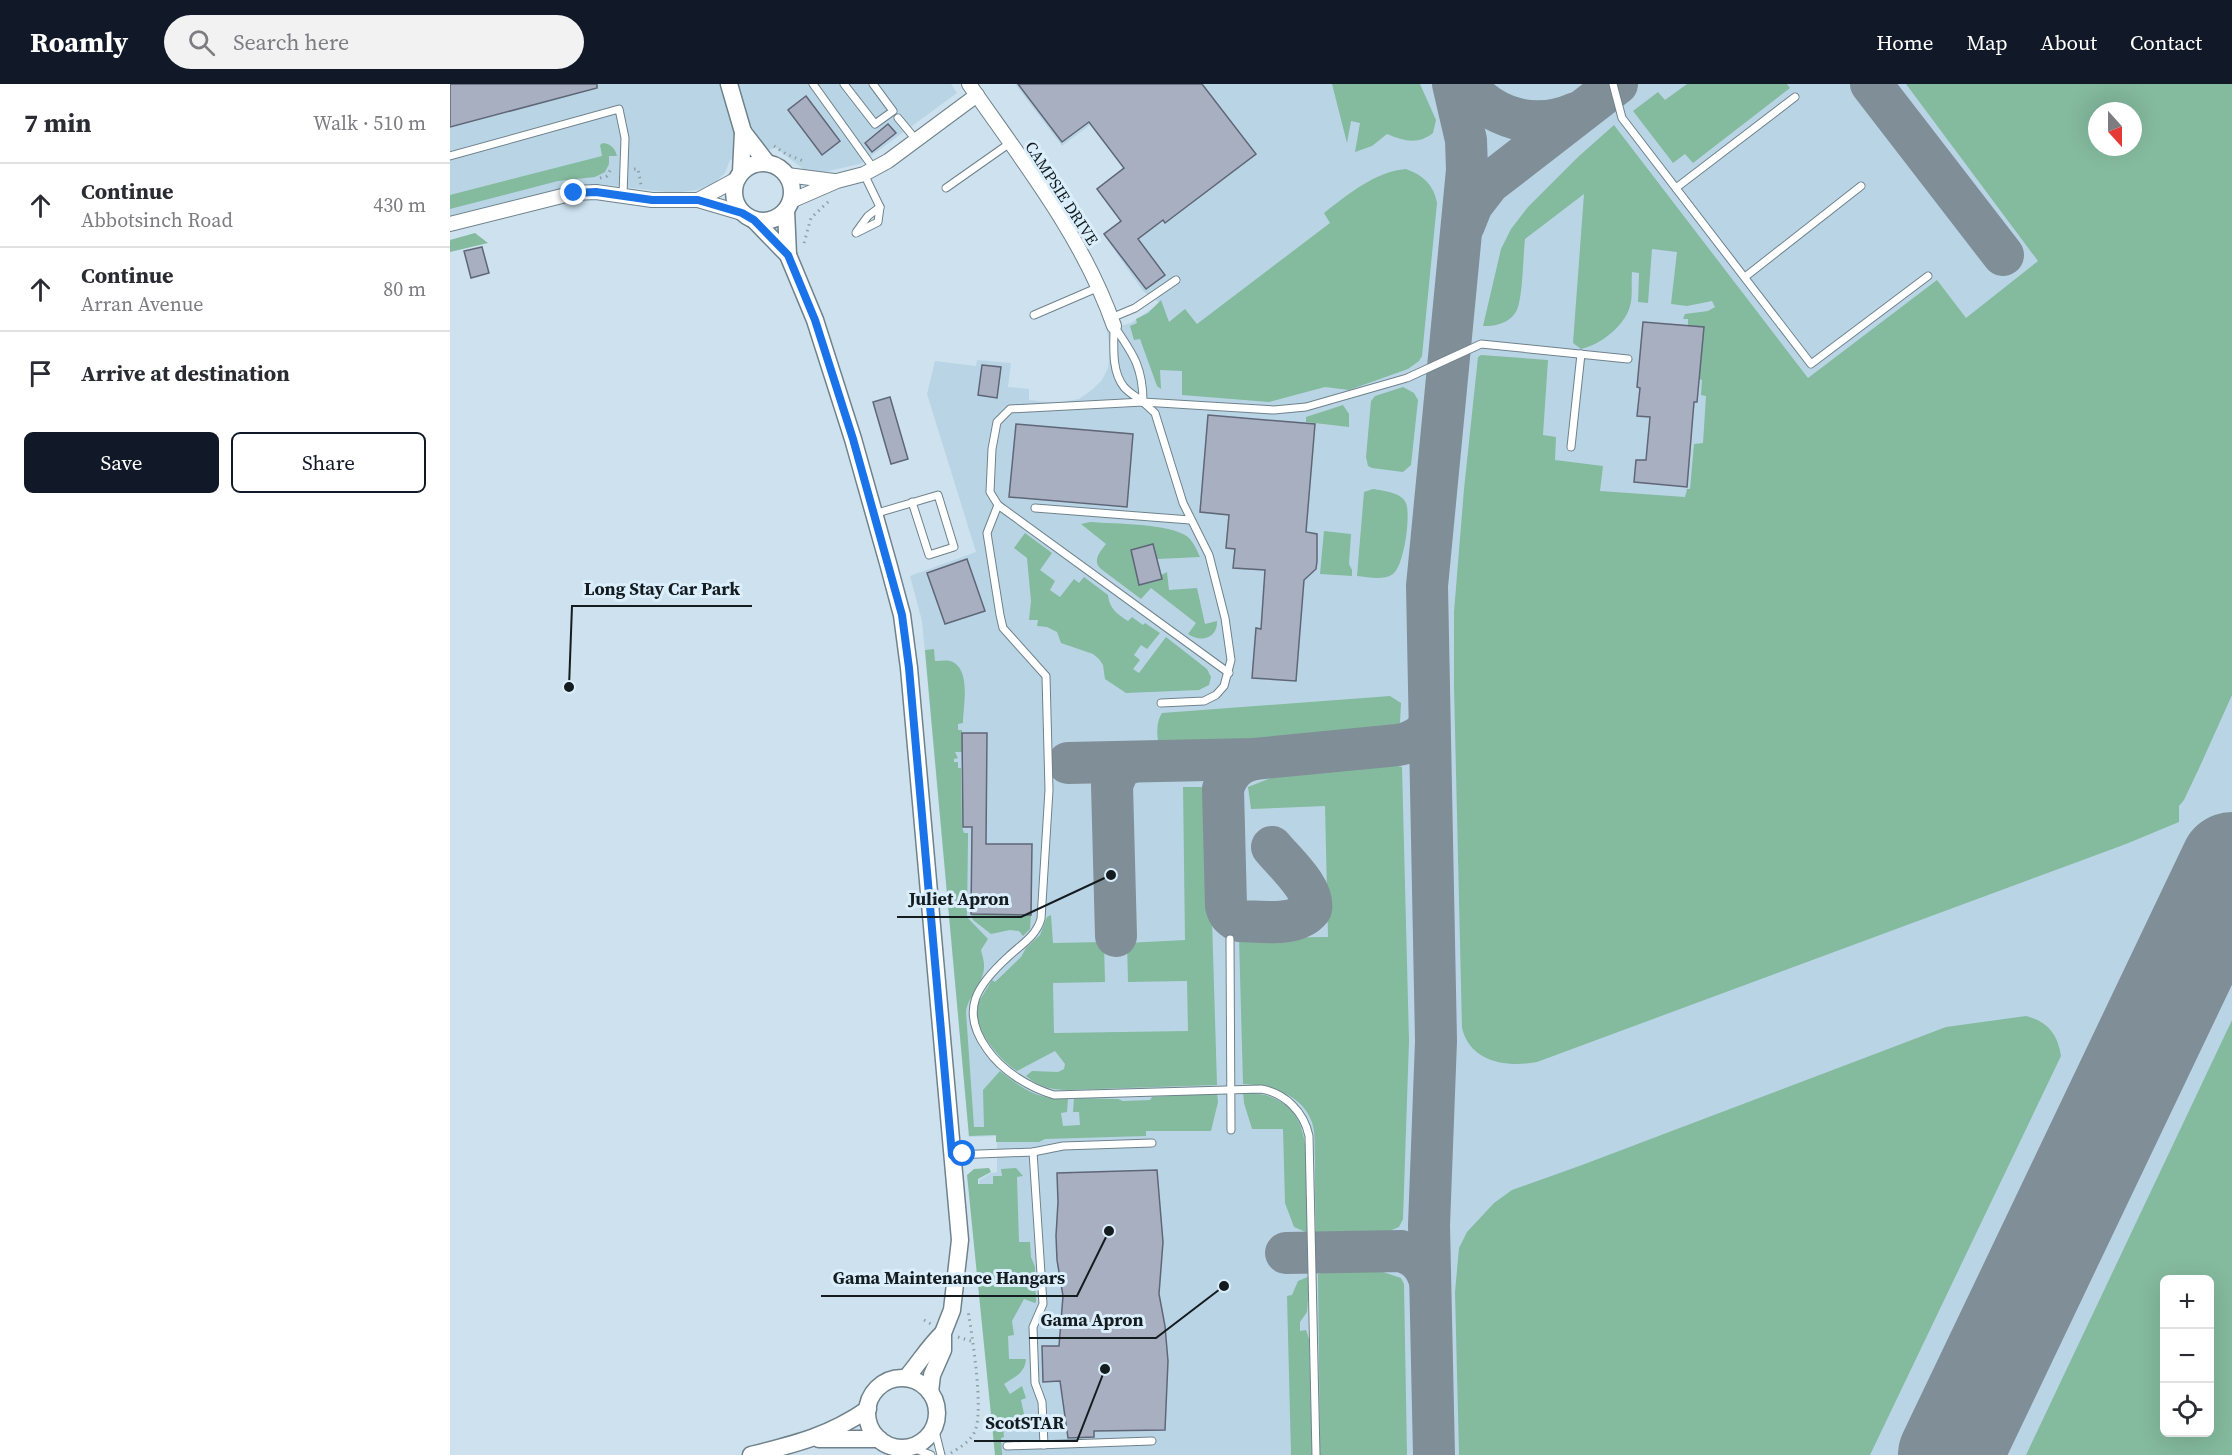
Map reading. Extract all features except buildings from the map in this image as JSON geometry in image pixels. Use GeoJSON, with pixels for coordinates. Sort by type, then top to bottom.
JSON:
{"type":"FeatureCollection","features":[{"type":"Feature","properties":{"kind":"street"},"geometry":{"type":"LineString","coordinates":[[729,84],[743,132],[739,176],[734,186],[735,200],[748,217],[788,255]]}},
{"type":"Feature","properties":{"kind":"street"},"geometry":{"type":"LineString","coordinates":[[450,224],[574,193],[596,192],[652,200],[698,200],[748,217],[772,220],[789,206],[837,181],[869,171],[917,141],[973,90]]}},
{"type":"Feature","properties":{"kind":"street","name":"CAMPSIE DRIVE"},"geometry":{"type":"LineString","coordinates":[[973,90],[1065,223],[1099,287],[1113,322]]}},
{"type":"Feature","properties":{"kind":"street"},"geometry":{"type":"LineString","coordinates":[[743,132],[767,163]]}},
{"type":"Feature","properties":{"kind":"street"},"geometry":{"type":"LineString","coordinates":[[698,200],[753,165],[767,163],[775,165],[787,175],[792,187],[789,206],[788,255],[815,320],[902,615],[909,668],[960,1240],[952,1310],[943,1332],[943,1350],[932,1375],[930,1392]]}},
{"type":"Feature","properties":{"kind":"street"},"geometry":{"type":"LineString","coordinates":[[787,175],[837,181]]}},
{"type":"Feature","properties":{"kind":"street"},"geometry":{"type":"LineString","coordinates":[[906,1378],[917,1366],[930,1345],[943,1332]]}},
{"type":"Feature","properties":{"kind":"street"},"geometry":{"type":"LineString","coordinates":[[895,1378],[906,1378],[922,1384],[930,1392],[936,1405],[937,1416],[928,1436],[920,1443],[910,1447],[888,1444],[879,1439],[868,1420],[870,1398],[876,1389],[895,1378]]}},
{"type":"Feature","properties":{"kind":"street"},"geometry":{"type":"LineString","coordinates":[[751,1455],[813,1439],[849,1422],[868,1409]]}},
{"type":"Feature","properties":{"kind":"street"},"geometry":{"type":"LineString","coordinates":[[813,1439],[879,1439]]}},
{"type":"Feature","properties":{"kind":"lane"},"geometry":{"type":"LineString","coordinates":[[813,84],[869,171],[880,207]]}},
{"type":"Feature","properties":{"kind":"lane"},"geometry":{"type":"LineString","coordinates":[[844,84],[875,124],[894,111],[873,84]]}},
{"type":"Feature","properties":{"kind":"lane"},"geometry":{"type":"LineString","coordinates":[[1613,84],[1622,118],[1811,364],[1928,276]]}},
{"type":"Feature","properties":{"kind":"lane"},"geometry":{"type":"LineString","coordinates":[[1677,188],[1795,97]]}},
{"type":"Feature","properties":{"kind":"lane"},"geometry":{"type":"LineString","coordinates":[[450,156],[619,109],[625,138],[623,195]]}},
{"type":"Feature","properties":{"kind":"lane"},"geometry":{"type":"LineString","coordinates":[[898,118],[917,141]]}},
{"type":"Feature","properties":{"kind":"lane"},"geometry":{"type":"LineString","coordinates":[[946,188],[1010,143]]}},
{"type":"Feature","properties":{"kind":"lane"},"geometry":{"type":"LineString","coordinates":[[1744,277],[1861,186]]}},
{"type":"Feature","properties":{"kind":"lane"},"geometry":{"type":"LineString","coordinates":[[1113,322],[1176,280]]}},
{"type":"Feature","properties":{"kind":"lane"},"geometry":{"type":"LineString","coordinates":[[1034,315],[1099,287]]}},
{"type":"Feature","properties":{"kind":"lane"},"geometry":{"type":"LineString","coordinates":[[1113,322],[1141,373],[1143,402]]}},
{"type":"Feature","properties":{"kind":"lane"},"geometry":{"type":"LineString","coordinates":[[1113,322],[1114,354],[1121,382],[1125,389],[1155,413],[1176,483],[1190,520],[1209,555],[1225,618],[1231,660],[1224,686],[1216,695],[1204,701],[1161,703]]}},
{"type":"Feature","properties":{"kind":"lane"},"geometry":{"type":"LineString","coordinates":[[1229,673],[998,505],[990,492],[992,448],[997,422],[1010,409],[1143,402],[1274,410],[1306,407],[1407,378],[1481,344],[1628,359]]}},
{"type":"Feature","properties":{"kind":"lane"},"geometry":{"type":"LineString","coordinates":[[1571,447],[1581,354]]}},
{"type":"Feature","properties":{"kind":"lane"},"geometry":{"type":"LineString","coordinates":[[874,514],[912,502],[938,495],[954,547],[929,555],[912,502]]}},
{"type":"Feature","properties":{"kind":"lane"},"geometry":{"type":"LineString","coordinates":[[998,505],[987,533],[1000,615],[1003,628],[1046,676],[1049,790],[1041,919],[1038,930],[988,976],[975,998],[972,1020],[977,1036],[989,1053],[1018,1078],[1035,1089],[1054,1095],[1261,1089],[1279,1094],[1297,1109],[1308,1127],[1310,1160],[1316,1455]]}},
{"type":"Feature","properties":{"kind":"lane"},"geometry":{"type":"LineString","coordinates":[[1035,508],[1190,520]]}},
{"type":"Feature","properties":{"kind":"lane"},"geometry":{"type":"LineString","coordinates":[[1230,939],[1231,1130]]}},
{"type":"Feature","properties":{"kind":"lane"},"geometry":{"type":"LineString","coordinates":[[952,1155],[1033,1152],[1063,1146],[1152,1143]]}},
{"type":"Feature","properties":{"kind":"lane"},"geometry":{"type":"LineString","coordinates":[[1033,1152],[1043,1304],[1033,1327],[1035,1383],[1042,1402],[1044,1445]]}},
{"type":"Feature","properties":{"kind":"lane"},"geometry":{"type":"LineString","coordinates":[[934,1427],[941,1455]]}},
{"type":"Feature","properties":{"kind":"lane"},"geometry":{"type":"LineString","coordinates":[[1007,1446],[1152,1441]]}},
{"type":"Feature","properties":{"kind":"lane"},"geometry":{"type":"LineString","coordinates":[[910,1447],[931,1455]]}},
{"type":"Feature","properties":{"kind":"shaded area"},"geometry":{"type":"Polygon","coordinates":[[[450,84],[951,84],[957,93],[860,164],[811,175],[776,148],[730,160],[725,173],[714,183],[697,190],[674,193],[599,184],[566,188],[450,217],[450,84]]]}},
{"type":"Feature","properties":{"kind":"shaded area"},"geometry":{"type":"Polygon","coordinates":[[[1015,84],[2232,84],[2232,1455],[998,1455],[979,1180],[997,1172],[997,1136],[969,1137],[922,621],[910,576],[976,552],[927,394],[935,361],[976,366],[977,360],[1011,363],[1008,387],[1029,389],[1029,400],[1057,403],[1079,399],[1102,380],[1108,368],[1110,349],[1107,330],[1131,323],[1160,303],[1143,291],[1103,234],[1120,221],[1096,189],[1123,168],[1090,125],[1062,146],[1015,84]]]}},
{"type":"Feature","properties":{"kind":"green space"},"geometry":{"type":"Polygon","coordinates":[[[1332,84],[1420,84],[1436,120],[1433,133],[1422,139],[1411,141],[1387,134],[1372,146],[1355,152],[1360,123],[1351,121],[1347,143],[1332,84]]]}},
{"type":"Feature","properties":{"kind":"green space"},"geometry":{"type":"Polygon","coordinates":[[[1687,84],[1787,84],[1790,88],[1693,163],[1685,154],[1673,163],[1633,111],[1658,92],[1665,100],[1687,84]]]}},
{"type":"Feature","properties":{"kind":"green space"},"geometry":{"type":"Polygon","coordinates":[[[1906,84],[2232,84],[2232,695],[2184,800],[2179,806],[2179,822],[2126,844],[1537,1062],[1502,1063],[1481,1055],[1466,1039],[1462,1028],[1454,687],[1454,612],[1478,357],[1481,355],[1548,360],[1543,435],[1556,437],[1555,460],[1603,466],[1600,491],[1685,497],[1687,489],[1690,489],[1694,444],[1703,443],[1706,396],[1701,395],[1702,380],[1699,379],[1704,327],[1688,326],[1688,319],[1683,319],[1685,314],[1708,311],[1715,307],[1712,301],[1687,306],[1671,304],[1677,252],[1652,249],[1648,303],[1638,302],[1639,273],[1632,272],[1630,306],[1623,321],[1611,334],[1588,347],[1581,349],[1573,343],[1584,194],[1525,239],[1521,292],[1516,312],[1504,322],[1483,326],[1501,249],[1511,229],[1528,207],[1614,125],[1808,378],[1937,280],[1966,318],[2038,261],[1906,84]]]}},
{"type":"Feature","properties":{"kind":"green space"},"geometry":{"type":"Polygon","coordinates":[[[603,143],[612,147],[617,156],[609,156],[609,164],[605,172],[595,177],[558,181],[450,209],[450,195],[602,156],[600,145],[603,143]]]}},
{"type":"Feature","properties":{"kind":"green space"},"geometry":{"type":"Polygon","coordinates":[[[1406,169],[1418,174],[1427,182],[1437,203],[1422,356],[1419,361],[1408,369],[1349,390],[1325,387],[1269,402],[1182,395],[1182,371],[1160,370],[1161,389],[1157,386],[1140,339],[1134,340],[1130,326],[1137,323],[1136,319],[1148,313],[1161,300],[1169,322],[1185,309],[1197,324],[1330,223],[1324,213],[1342,199],[1373,179],[1406,169]]]}},
{"type":"Feature","properties":{"kind":"green space"},"geometry":{"type":"Polygon","coordinates":[[[475,233],[488,243],[450,252],[450,240],[475,233]]]}},
{"type":"Feature","properties":{"kind":"green space"},"geometry":{"type":"Polygon","coordinates":[[[1403,387],[1414,393],[1418,400],[1411,465],[1403,472],[1372,468],[1368,466],[1366,457],[1371,401],[1375,396],[1403,387]]]}},
{"type":"Feature","properties":{"kind":"green space"},"geometry":{"type":"Polygon","coordinates":[[[1343,405],[1349,414],[1349,427],[1306,422],[1306,417],[1343,405]]]}},
{"type":"Feature","properties":{"kind":"green space"},"geometry":{"type":"Polygon","coordinates":[[[1373,489],[1392,493],[1404,499],[1408,518],[1406,540],[1397,569],[1393,574],[1380,578],[1357,576],[1364,492],[1373,489]]]}},
{"type":"Feature","properties":{"kind":"green space"},"geometry":{"type":"Polygon","coordinates":[[[1090,522],[1155,527],[1180,532],[1188,537],[1200,557],[1157,559],[1153,544],[1131,551],[1140,585],[1162,579],[1161,575],[1167,572],[1169,590],[1197,588],[1205,624],[1217,621],[1217,627],[1212,635],[1203,638],[1193,637],[1188,634],[1196,623],[1151,588],[1141,599],[1101,569],[1097,559],[1106,544],[1081,524],[1090,522]]]}},
{"type":"Feature","properties":{"kind":"green space"},"geometry":{"type":"Polygon","coordinates":[[[1324,531],[1351,534],[1349,564],[1352,576],[1320,574],[1324,531]]]}},
{"type":"Feature","properties":{"kind":"green space"},"geometry":{"type":"Polygon","coordinates":[[[1025,533],[1052,553],[1040,570],[1055,581],[1050,590],[1060,597],[1074,579],[1079,583],[1084,577],[1108,595],[1112,607],[1120,616],[1128,621],[1132,617],[1160,633],[1147,649],[1141,645],[1134,655],[1140,660],[1133,669],[1139,673],[1166,637],[1207,669],[1211,677],[1209,685],[1199,690],[1126,693],[1105,679],[1103,665],[1093,654],[1061,643],[1057,632],[1047,627],[1037,626],[1038,620],[1029,620],[1031,601],[1027,558],[1014,548],[1025,533]]]}},
{"type":"Feature","properties":{"kind":"green space"},"geometry":{"type":"Polygon","coordinates":[[[934,649],[935,661],[950,661],[957,665],[964,679],[963,723],[958,724],[958,730],[962,730],[962,752],[955,752],[958,758],[954,759],[954,762],[958,762],[958,768],[961,768],[962,827],[964,833],[968,833],[967,917],[988,939],[981,950],[984,971],[966,1012],[974,1127],[984,1127],[983,1090],[1000,1071],[1031,1092],[1057,1099],[1068,1099],[1067,1112],[1061,1113],[1063,1126],[1080,1125],[1079,1112],[1073,1112],[1074,1098],[1123,1101],[1217,1093],[1218,1102],[1211,1131],[1146,1131],[1146,1136],[1045,1139],[1039,1142],[996,1142],[996,1135],[969,1136],[925,650],[934,649]]]}},
{"type":"Feature","properties":{"kind":"green space"},"geometry":{"type":"Polygon","coordinates":[[[1390,696],[1401,703],[1400,723],[1381,732],[1164,752],[1160,750],[1157,736],[1162,713],[1390,696]]]}},
{"type":"Feature","properties":{"kind":"green space"},"geometry":{"type":"Polygon","coordinates":[[[1370,760],[1402,767],[1409,1041],[1403,1219],[1399,1227],[1387,1232],[1316,1234],[1315,1141],[1312,1122],[1301,1104],[1284,1093],[1264,1086],[1243,1084],[1239,938],[1328,937],[1325,806],[1251,809],[1248,787],[1286,772],[1370,760]]]}},
{"type":"Feature","properties":{"kind":"green space"},"geometry":{"type":"Polygon","coordinates":[[[1183,787],[1208,787],[1217,1085],[1068,1090],[1041,1085],[1026,1076],[1032,1071],[1058,1072],[1064,1069],[1065,1064],[1055,1051],[1017,1071],[993,1048],[976,1019],[978,1003],[992,980],[995,982],[1021,957],[1026,948],[1040,935],[1047,917],[1051,915],[1053,943],[1104,942],[1105,982],[1053,983],[1054,1033],[1188,1031],[1187,981],[1128,982],[1127,943],[1185,940],[1183,787]]]}},
{"type":"Feature","properties":{"kind":"green space"},"geometry":{"type":"Polygon","coordinates":[[[971,914],[1031,915],[1030,929],[1023,936],[1019,931],[1010,930],[991,934],[973,920],[971,914]]]}},
{"type":"Feature","properties":{"kind":"green space"},"geometry":{"type":"Polygon","coordinates":[[[2026,1016],[2046,1025],[2057,1041],[2061,1056],[1870,1455],[1459,1455],[1455,1292],[1459,1248],[1467,1232],[1494,1203],[1512,1190],[1946,1027],[2026,1016]]]}},
{"type":"Feature","properties":{"kind":"green space"},"geometry":{"type":"Polygon","coordinates":[[[2232,1020],[2232,1455],[2026,1455],[2232,1020]]]}},
{"type":"Feature","properties":{"kind":"green space"},"geometry":{"type":"Polygon","coordinates":[[[1243,1092],[1276,1099],[1287,1106],[1301,1127],[1306,1156],[1308,1233],[1294,1227],[1285,1203],[1283,1129],[1252,1129],[1243,1092]]]}},
{"type":"Feature","properties":{"kind":"green space"},"geometry":{"type":"Polygon","coordinates":[[[989,1168],[991,1172],[978,1179],[978,1184],[993,1184],[993,1176],[1002,1176],[1001,1169],[1016,1168],[1023,1176],[1017,1177],[1019,1242],[1030,1242],[1031,1257],[1035,1267],[1036,1302],[1024,1299],[1012,1321],[1014,1335],[1008,1336],[1009,1359],[1026,1359],[1024,1368],[1004,1384],[1010,1394],[1022,1386],[1026,1398],[1021,1400],[1024,1414],[1023,1425],[1003,1425],[1002,1455],[995,1455],[967,1175],[974,1169],[989,1168]]]}},
{"type":"Feature","properties":{"kind":"green space"},"geometry":{"type":"Polygon","coordinates":[[[1371,1271],[1401,1278],[1404,1284],[1407,1455],[1320,1455],[1318,1274],[1371,1271]]]}},
{"type":"Feature","properties":{"kind":"green space"},"geometry":{"type":"Polygon","coordinates":[[[1310,1276],[1307,1312],[1300,1322],[1300,1331],[1306,1330],[1309,1339],[1312,1455],[1291,1455],[1287,1296],[1292,1295],[1298,1281],[1310,1276]]]}},
{"type":"Feature","properties":{"kind":"taxiway"},"geometry":{"type":"LineString","coordinates":[[1434,1455],[1429,1225],[1436,1041],[1427,586],[1467,170],[1466,140],[1453,84]]}},
{"type":"Feature","properties":{"kind":"taxiway"},"geometry":{"type":"LineString","coordinates":[[1465,84],[1488,106],[1515,118],[1545,121],[1576,113]]}},
{"type":"Feature","properties":{"kind":"taxiway"},"geometry":{"type":"LineString","coordinates":[[1464,225],[1472,205],[1489,183],[1617,84]]}},
{"type":"Feature","properties":{"kind":"taxiway"},"geometry":{"type":"LineString","coordinates":[[1871,84],[2003,255]]}},
{"type":"Feature","properties":{"kind":"taxiway"},"geometry":{"type":"LineString","coordinates":[[1068,763],[1254,759],[1398,745],[1416,739],[1429,725]]}},
{"type":"Feature","properties":{"kind":"taxiway"},"geometry":{"type":"LineString","coordinates":[[1254,759],[1234,769],[1223,789],[1226,906],[1230,915],[1238,921],[1287,921],[1296,919],[1311,909],[1311,901],[1304,885],[1272,847]]}},
{"type":"Feature","properties":{"kind":"taxiway"},"geometry":{"type":"LineString","coordinates":[[1116,936],[1112,785],[1119,768],[1132,762]]}},
{"type":"Feature","properties":{"kind":"taxiway"},"geometry":{"type":"LineString","coordinates":[[2209,912],[2224,885],[2232,877]]}},
{"type":"Feature","properties":{"kind":"taxiway"},"geometry":{"type":"LineString","coordinates":[[1286,1253],[1401,1251],[1420,1262],[1430,1281]]}},
{"type":"Feature","properties":{"kind":"runway"},"geometry":{"type":"LineString","coordinates":[[1950,1455],[2232,864]]}},
{"type":"Feature","properties":{"kind":"place","name":"Long Stay Car Park"},"geometry":{"type":"Point","coordinates":[569,687]}},
{"type":"Feature","properties":{"kind":"place","name":"Juliet Apron"},"geometry":{"type":"Point","coordinates":[1111,875]}},
{"type":"Feature","properties":{"kind":"place","name":"Gama Maintenance Hangars"},"geometry":{"type":"Point","coordinates":[1109,1231]}},
{"type":"Feature","properties":{"kind":"place","name":"Gama Apron"},"geometry":{"type":"Point","coordinates":[1224,1286]}},
{"type":"Feature","properties":{"kind":"place","name":"ScotSTAR"},"geometry":{"type":"Point","coordinates":[1105,1369]}},
{"type":"Feature","properties":{"kind":"route"},"geometry":{"type":"LineString","coordinates":[[574,193],[596,192],[652,200],[698,200],[742,213],[754,220],[788,255],[795,270],[815,320],[853,439],[902,615],[909,668],[952,1155],[963,1154]]}}]}
